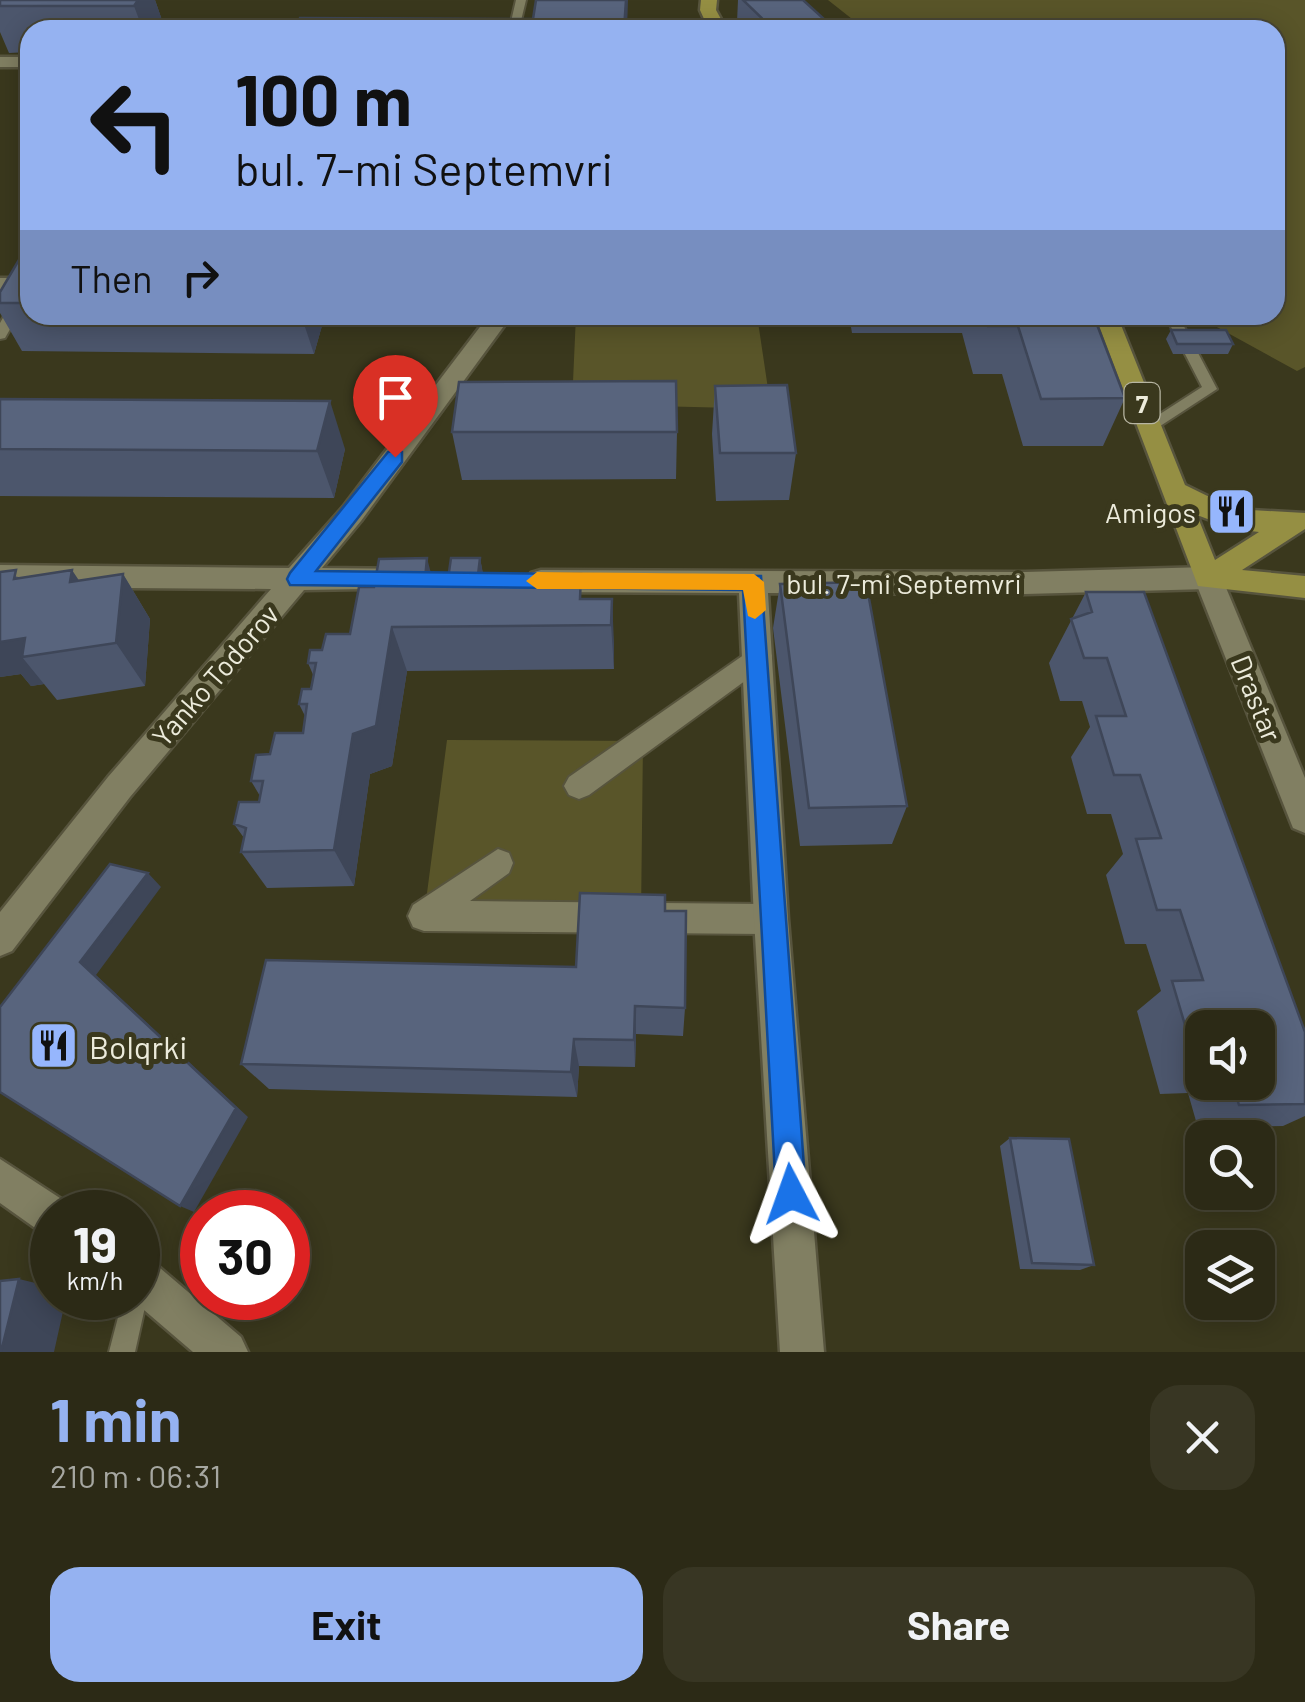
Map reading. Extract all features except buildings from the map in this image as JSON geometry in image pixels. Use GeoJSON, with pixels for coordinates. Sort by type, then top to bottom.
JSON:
{"type":"FeatureCollection","features":[{"type":"Feature","properties":{"kind":"main road","name":"7"},"geometry":{"type":"LineString","coordinates":[[1110,325],[1208,578]]}},
{"type":"Feature","properties":{"kind":"main road"},"geometry":{"type":"LineString","coordinates":[[1176,492],[1228,520],[1256,524],[1301,519]]}},
{"type":"Feature","properties":{"kind":"main road"},"geometry":{"type":"LineString","coordinates":[[1208,578],[1301,519]]}},
{"type":"Feature","properties":{"kind":"main road"},"geometry":{"type":"LineString","coordinates":[[1208,578],[1305,586]]}},
{"type":"Feature","properties":{"kind":"street","name":"Yanko Todorov"},"geometry":{"type":"LineString","coordinates":[[0,939],[119,788],[352,514],[494,325]]}},
{"type":"Feature","properties":{"kind":"street"},"geometry":{"type":"LineString","coordinates":[[0,576],[436,580]]}},
{"type":"Feature","properties":{"kind":"street","name":"bul. 7-mi Septemvri"},"geometry":{"type":"LineString","coordinates":[[516,580],[1024,583],[1208,578]]}},
{"type":"Feature","properties":{"kind":"street","name":"Drastar"},"geometry":{"type":"LineString","coordinates":[[1208,578],[1305,818]]}},
{"type":"Feature","properties":{"kind":"street"},"geometry":{"type":"LineString","coordinates":[[754,582],[771,919],[802,1352]]}},
{"type":"Feature","properties":{"kind":"street"},"geometry":{"type":"LineString","coordinates":[[580,786],[758,656]]}},
{"type":"Feature","properties":{"kind":"street"},"geometry":{"type":"LineString","coordinates":[[498,863],[424,916],[771,919]]}},
{"type":"Feature","properties":{"kind":"street"},"geometry":{"type":"LineString","coordinates":[[0,1179],[30,1200]]}},
{"type":"Feature","properties":{"kind":"street"},"geometry":{"type":"LineString","coordinates":[[160,1302],[226,1352]]}},
{"type":"Feature","properties":{"kind":"lane"},"geometry":{"type":"LineString","coordinates":[[0,335],[20,301]]}},
{"type":"Feature","properties":{"kind":"lane"},"geometry":{"type":"LineString","coordinates":[[1151,426],[1210,389],[1177,325]]}},
{"type":"Feature","properties":{"kind":"lane"},"geometry":{"type":"LineString","coordinates":[[122,1352],[130,1320]]}},
{"type":"Feature","properties":{"kind":"shaded area"},"geometry":{"type":"Polygon","coordinates":[[[828,0],[1305,0],[1305,367],[1297,371],[1213,325],[1285,325],[1285,20],[853,20],[828,0]]]}},
{"type":"Feature","properties":{"kind":"shaded area"},"geometry":{"type":"Polygon","coordinates":[[[576,325],[758,325],[771,409],[572,404],[576,325]]]}},
{"type":"Feature","properties":{"kind":"shaded area"},"geometry":{"type":"Polygon","coordinates":[[[447,740],[643,741],[641,916],[424,916],[447,740]]]}},
{"type":"Feature","properties":{"kind":"slow traffic"},"geometry":{"type":"LineString","coordinates":[[537,581],[754,582],[755,610]]}},
{"type":"Feature","properties":{"kind":"place","name":"Amigos"},"geometry":{"type":"Point","coordinates":[1231,512]}},
{"type":"Feature","properties":{"kind":"place","name":"Bolqrki"},"geometry":{"type":"Point","coordinates":[54,1046]}},
{"type":"Feature","properties":{"kind":"route"},"geometry":{"type":"LineString","coordinates":[[395,457],[298,579],[754,582],[771,919],[791,1194]]}}]}
